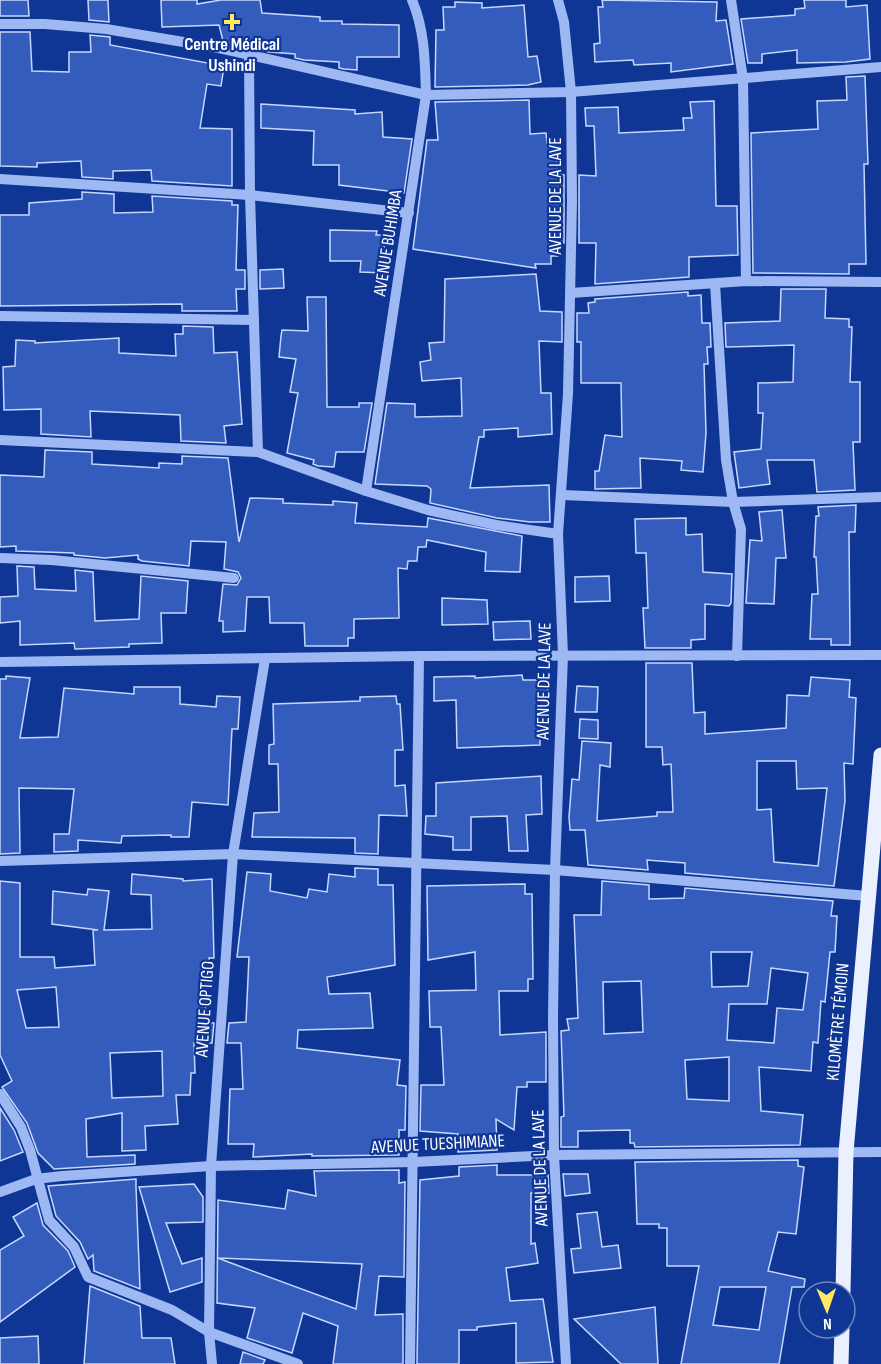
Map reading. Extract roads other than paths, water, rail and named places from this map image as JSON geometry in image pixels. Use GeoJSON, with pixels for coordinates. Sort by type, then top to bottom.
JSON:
{"type":"FeatureCollection","features":[{"type":"Feature","properties":{"kind":"main road","name":"KILOMÈTRE TÉMOIN"},"geometry":{"type":"LineString","coordinates":[[843,1280],[846,1152],[868,896],[880,795],[881,755]]}},
{"type":"Feature","properties":{"kind":"main road"},"geometry":{"type":"LineString","coordinates":[[841,1364],[842,1340]]}},
{"type":"Feature","properties":{"kind":"street","name":"AVENUE BUHIMBA"},"geometry":{"type":"LineString","coordinates":[[366,491],[426,95],[424,53],[417,12],[412,0]]}},
{"type":"Feature","properties":{"kind":"street","name":"AVENUE DE LA LAVE"},"geometry":{"type":"LineString","coordinates":[[558,0],[564,22],[571,92],[571,293],[562,495],[558,534],[563,655],[555,870],[554,1155],[566,1364]]}},
{"type":"Feature","properties":{"kind":"street"},"geometry":{"type":"LineString","coordinates":[[731,0],[743,79],[746,281]]}},
{"type":"Feature","properties":{"kind":"street"},"geometry":{"type":"LineString","coordinates":[[0,24],[45,24],[106,29],[249,54],[426,95],[571,92],[881,67]]}},
{"type":"Feature","properties":{"kind":"street"},"geometry":{"type":"LineString","coordinates":[[249,54],[250,195],[258,452]]}},
{"type":"Feature","properties":{"kind":"street"},"geometry":{"type":"LineString","coordinates":[[0,179],[250,195],[409,213]]}},
{"type":"Feature","properties":{"kind":"street"},"geometry":{"type":"LineString","coordinates":[[571,293],[746,281],[881,282]]}},
{"type":"Feature","properties":{"kind":"street"},"geometry":{"type":"LineString","coordinates":[[715,284],[726,460],[733,502],[741,529],[737,656]]}},
{"type":"Feature","properties":{"kind":"street"},"geometry":{"type":"LineString","coordinates":[[0,316],[254,320]]}},
{"type":"Feature","properties":{"kind":"street"},"geometry":{"type":"LineString","coordinates":[[0,440],[258,452],[366,491],[428,510],[495,525],[558,534]]}},
{"type":"Feature","properties":{"kind":"street"},"geometry":{"type":"LineString","coordinates":[[562,495],[733,502],[881,497]]}},
{"type":"Feature","properties":{"kind":"street"},"geometry":{"type":"LineString","coordinates":[[0,558],[85,563],[234,578]]}},
{"type":"Feature","properties":{"kind":"street"},"geometry":{"type":"LineString","coordinates":[[0,662],[419,656],[881,655]]}},
{"type":"Feature","properties":{"kind":"street"},"geometry":{"type":"LineString","coordinates":[[410,1364],[419,656]]}},
{"type":"Feature","properties":{"kind":"street","name":"AVENUE OPTIGO"},"geometry":{"type":"LineString","coordinates":[[212,1364],[209,1332],[211,1166],[233,854],[265,659]]}},
{"type":"Feature","properties":{"kind":"street"},"geometry":{"type":"LineString","coordinates":[[0,861],[233,854],[555,870],[868,896]]}},
{"type":"Feature","properties":{"kind":"street"},"geometry":{"type":"LineString","coordinates":[[0,1094],[21,1127],[49,1220],[74,1247],[88,1277],[171,1310],[209,1332],[298,1364]]}},
{"type":"Feature","properties":{"kind":"street","name":"AVENUE TUESHIMIANE"},"geometry":{"type":"LineString","coordinates":[[0,1192],[36,1179],[211,1166],[414,1162],[554,1155],[881,1152]]}},
{"type":"Feature","properties":{"kind":"place","name":"Centre Médical Ushindi"},"geometry":{"type":"Point","coordinates":[232,22]}}]}
